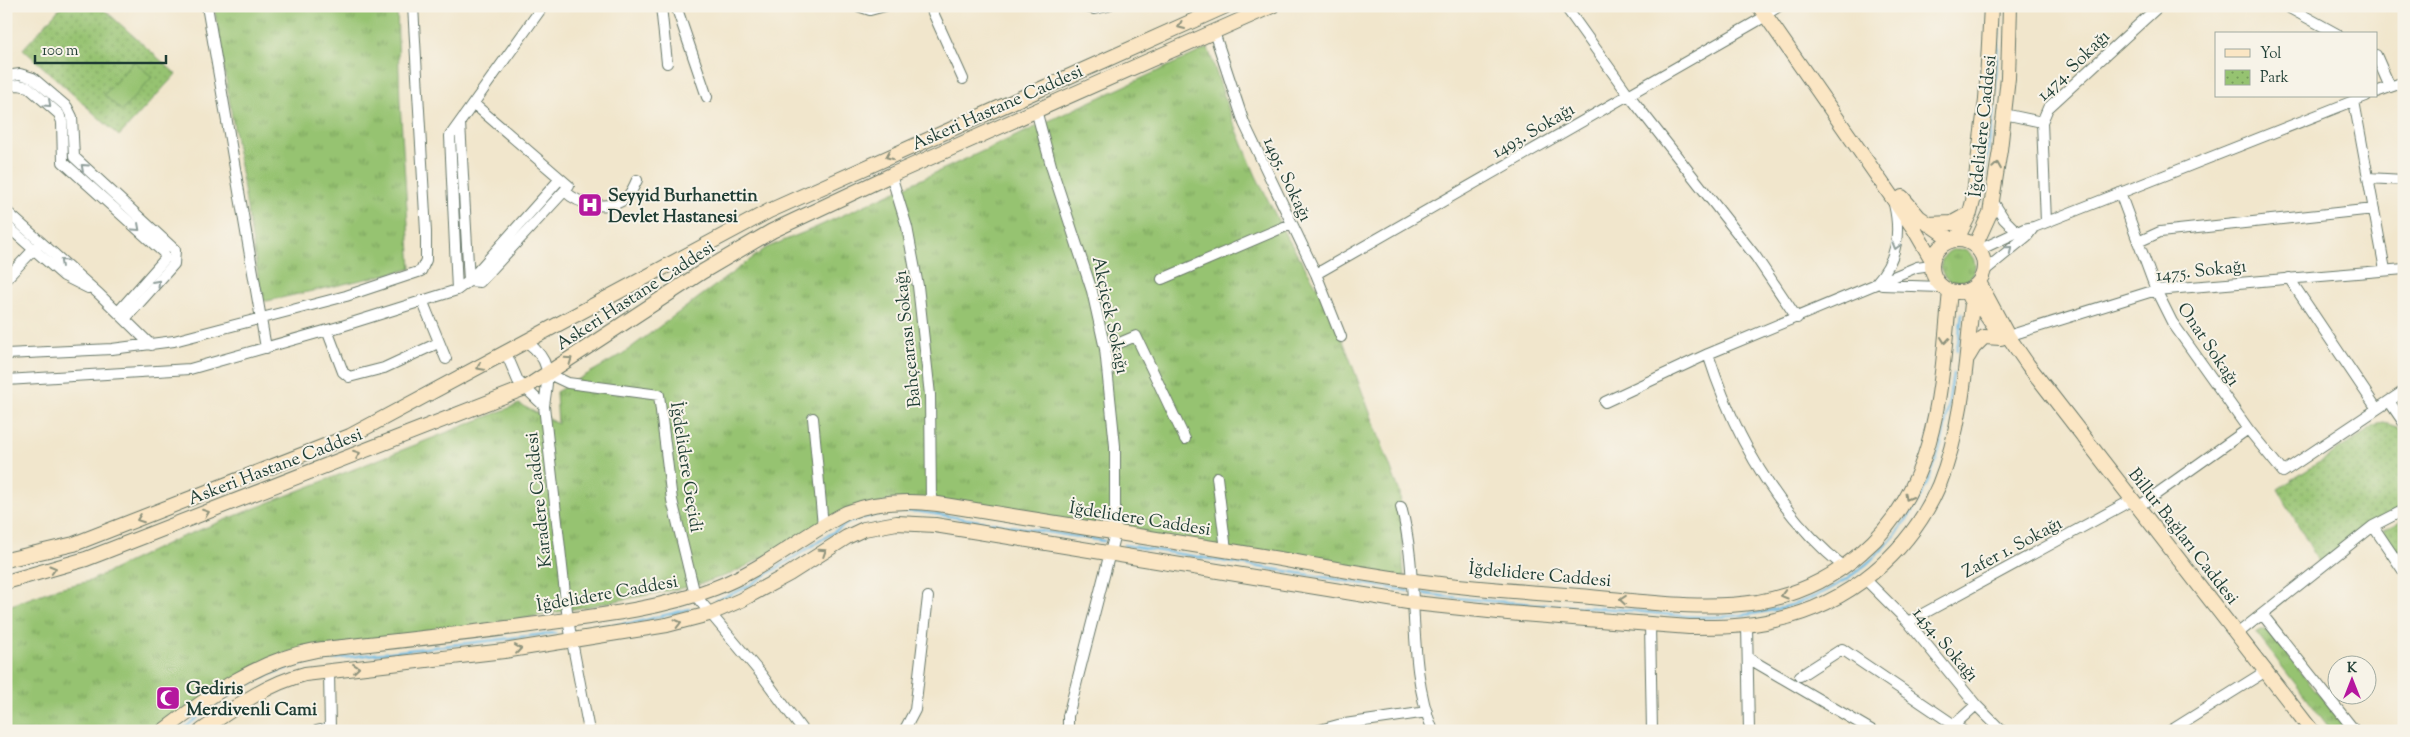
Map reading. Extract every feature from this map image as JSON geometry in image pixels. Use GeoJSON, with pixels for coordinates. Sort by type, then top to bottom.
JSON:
{"type":"FeatureCollection","features":[{"type":"Feature","properties":{"kind":"street"},"geometry":{"type":"LineString","coordinates":[[207,6],[266,348]]}},
{"type":"Feature","properties":{"kind":"street"},"geometry":{"type":"LineString","coordinates":[[6,354],[151,345],[196,336],[380,286],[418,273],[425,266],[426,232],[413,6]]}},
{"type":"Feature","properties":{"kind":"street"},"geometry":{"type":"LineString","coordinates":[[457,290],[450,136],[543,6]]}},
{"type":"Feature","properties":{"kind":"street"},"geometry":{"type":"LineString","coordinates":[[661,6],[667,62]]}},
{"type":"Feature","properties":{"kind":"street"},"geometry":{"type":"LineString","coordinates":[[676,6],[707,97]]}},
{"type":"Feature","properties":{"kind":"street"},"geometry":{"type":"LineString","coordinates":[[858,6],[876,10],[885,6]]}},
{"type":"Feature","properties":{"kind":"street"},"geometry":{"type":"LineString","coordinates":[[930,6],[963,79]]}},
{"type":"Feature","properties":{"kind":"street"},"geometry":{"type":"LineString","coordinates":[[1083,6],[1094,9],[1108,6]]}},
{"type":"Feature","properties":{"kind":"street","name":"Askeri Hastane Caddesi"},"geometry":{"type":"LineString","coordinates":[[6,560],[74,544],[325,447],[373,425],[777,207],[1226,6]]}},
{"type":"Feature","properties":{"kind":"street","name":"Askeri Hastane Caddesi"},"geometry":{"type":"LineString","coordinates":[[6,582],[86,559],[525,388],[740,249],[890,175],[1272,6]]}},
{"type":"Feature","properties":{"kind":"street"},"geometry":{"type":"LineString","coordinates":[[1565,6],[1628,94],[1756,257],[1797,318]]}},
{"type":"Feature","properties":{"kind":"street","name":"İğdelidere Caddesi"},"geometry":{"type":"LineString","coordinates":[[1955,240],[1970,213],[1986,100],[1991,6]]}},
{"type":"Feature","properties":{"kind":"street","name":"İğdelidere Caddesi"},"geometry":{"type":"LineString","coordinates":[[1977,248],[1990,213],[2004,114],[2010,6]]}},
{"type":"Feature","properties":{"kind":"street","name":"1474. Sokağı"},"geometry":{"type":"LineString","coordinates":[[2046,222],[2042,122],[2048,108],[2159,6]]}},
{"type":"Feature","properties":{"kind":"street"},"geometry":{"type":"LineString","coordinates":[[2286,6],[2333,32]]}},
{"type":"Feature","properties":{"kind":"street"},"geometry":{"type":"LineString","coordinates":[[201,731],[269,686],[292,677],[572,642],[647,630],[709,614],[754,594],[855,532],[886,524],[928,524],[1414,603],[1491,612],[1689,627],[1747,625],[1776,620],[1806,611],[1834,599],[1865,579],[1904,541],[1932,499],[1943,472],[1953,437],[1964,378],[1975,283],[1984,260],[1977,248],[1967,241],[1955,240],[1928,224],[1913,211],[1878,169],[1769,9]]}},
{"type":"Feature","properties":{"kind":"street","name":"1493. Sokağı"},"geometry":{"type":"LineString","coordinates":[[1316,274],[1628,94],[1769,9]]}},
{"type":"Feature","properties":{"kind":"street","name":"1495. Sokağı"},"geometry":{"type":"LineString","coordinates":[[1214,32],[1244,123],[1316,274],[1341,337]]}},
{"type":"Feature","properties":{"kind":"street"},"geometry":{"type":"LineString","coordinates":[[2378,60],[2390,87]]}},
{"type":"Feature","properties":{"kind":"street"},"geometry":{"type":"LineString","coordinates":[[6,76],[20,74],[33,78],[67,107],[72,121],[74,157],[175,250],[174,264],[121,316]]}},
{"type":"Feature","properties":{"kind":"street"},"geometry":{"type":"LineString","coordinates":[[2378,91],[2404,82]]}},
{"type":"Feature","properties":{"kind":"street"},"geometry":{"type":"LineString","coordinates":[[6,86],[20,85],[28,87],[59,114],[62,122],[63,162],[165,254],[165,259],[121,316]]}},
{"type":"Feature","properties":{"kind":"street"},"geometry":{"type":"LineString","coordinates":[[1977,248],[2120,194],[2361,98]]}},
{"type":"Feature","properties":{"kind":"street"},"geometry":{"type":"LineString","coordinates":[[2354,101],[2385,270]]}},
{"type":"Feature","properties":{"kind":"street"},"geometry":{"type":"LineString","coordinates":[[469,281],[480,282],[569,186],[474,104]]}},
{"type":"Feature","properties":{"kind":"street","name":"Akçiçek Sokağı"},"geometry":{"type":"LineString","coordinates":[[1036,110],[1052,169],[1086,268],[1105,349],[1115,446],[1115,533],[1111,555],[1068,716],[1068,731]]}},
{"type":"Feature","properties":{"kind":"street"},"geometry":{"type":"LineString","coordinates":[[2004,114],[2042,122]]}},
{"type":"Feature","properties":{"kind":"street"},"geometry":{"type":"LineString","coordinates":[[460,123],[469,281]]}},
{"type":"Feature","properties":{"kind":"street"},"geometry":{"type":"LineString","coordinates":[[1878,169],[1894,200],[1932,262],[1933,274],[1946,289]]}},
{"type":"Feature","properties":{"kind":"street","name":"Bahçearası Sokağı"},"geometry":{"type":"LineString","coordinates":[[890,175],[907,227],[918,286],[930,395],[931,503]]}},
{"type":"Feature","properties":{"kind":"street"},"geometry":{"type":"LineString","coordinates":[[2368,178],[2404,180]]}},
{"type":"Feature","properties":{"kind":"street"},"geometry":{"type":"LineString","coordinates":[[6,380],[190,369],[457,290],[469,281],[560,179]]}},
{"type":"Feature","properties":{"kind":"street"},"geometry":{"type":"LineString","coordinates":[[565,191],[580,202],[608,204],[628,196],[637,180]]}},
{"type":"Feature","properties":{"kind":"street","name":"Onat Sokağı"},"geometry":{"type":"LineString","coordinates":[[2120,194],[2156,290],[2172,322],[2248,429],[2283,472],[2377,409]]}},
{"type":"Feature","properties":{"kind":"street"},"geometry":{"type":"LineString","coordinates":[[1874,286],[1886,270],[1897,244],[1898,228],[1894,200]]}},
{"type":"Feature","properties":{"kind":"street"},"geometry":{"type":"LineString","coordinates":[[1992,200],[2004,219],[2017,232]]}},
{"type":"Feature","properties":{"kind":"street"},"geometry":{"type":"LineString","coordinates":[[2138,242],[2160,232],[2374,209]]}},
{"type":"Feature","properties":{"kind":"street"},"geometry":{"type":"LineString","coordinates":[[6,211],[64,276],[99,294],[151,345]]}},
{"type":"Feature","properties":{"kind":"street"},"geometry":{"type":"LineString","coordinates":[[1928,224],[1952,223],[1970,213]]}},
{"type":"Feature","properties":{"kind":"street"},"geometry":{"type":"LineString","coordinates":[[1162,279],[1291,224]]}},
{"type":"Feature","properties":{"kind":"street"},"geometry":{"type":"LineString","coordinates":[[6,225],[37,246]]}},
{"type":"Feature","properties":{"kind":"street"},"geometry":{"type":"LineString","coordinates":[[1874,286],[1909,284],[1946,289],[1975,283],[2027,236],[2034,227]]}},
{"type":"Feature","properties":{"kind":"street"},"geometry":{"type":"LineString","coordinates":[[1605,402],[1708,354],[1932,262],[1939,247],[1955,240]]}},
{"type":"Feature","properties":{"kind":"street"},"geometry":{"type":"LineString","coordinates":[[6,279],[37,246]]}},
{"type":"Feature","properties":{"kind":"street","name":"1475. Sokağı"},"geometry":{"type":"LineString","coordinates":[[2005,337],[2156,290],[2404,268]]}},
{"type":"Feature","properties":{"kind":"street"},"geometry":{"type":"LineString","coordinates":[[2289,278],[2377,409],[2404,391]]}},
{"type":"Feature","properties":{"kind":"street","name":"Billur Bağları Caddesi"},"geometry":{"type":"LineString","coordinates":[[1975,283],[2005,337],[2312,731]]}},
{"type":"Feature","properties":{"kind":"street","name":"İğdelidere Caddesi"},"geometry":{"type":"LineString","coordinates":[[163,731],[247,673],[286,656],[316,650],[568,620],[643,608],[695,595],[744,575],[846,512],[863,506],[895,502],[931,503],[1412,581],[1510,592],[1707,605],[1757,602],[1786,595],[1811,586],[1844,567],[1882,533],[1913,489],[1923,465],[1932,432],[1944,359],[1946,289]]}},
{"type":"Feature","properties":{"kind":"street"},"geometry":{"type":"LineString","coordinates":[[422,300],[446,359]]}},
{"type":"Feature","properties":{"kind":"street"},"geometry":{"type":"LineString","coordinates":[[327,330],[343,372],[349,377],[384,368],[438,343]]}},
{"type":"Feature","properties":{"kind":"street"},"geometry":{"type":"LineString","coordinates":[[1105,349],[1136,336],[1185,439]]}},
{"type":"Feature","properties":{"kind":"street"},"geometry":{"type":"LineString","coordinates":[[1966,362],[1971,351],[1984,338],[2005,337]]}},
{"type":"Feature","properties":{"kind":"street"},"geometry":{"type":"LineString","coordinates":[[527,342],[540,354],[549,374]]}},
{"type":"Feature","properties":{"kind":"street","name":"Karadere Caddesi"},"geometry":{"type":"LineString","coordinates":[[506,354],[514,376],[544,406]]}},
{"type":"Feature","properties":{"kind":"street"},"geometry":{"type":"LineString","coordinates":[[1708,354],[1730,415],[1761,472],[1803,529],[1844,567]]}},
{"type":"Feature","properties":{"kind":"street"},"geometry":{"type":"LineString","coordinates":[[1944,359],[1964,378]]}},
{"type":"Feature","properties":{"kind":"street","name":"Karadere Caddesi"},"geometry":{"type":"LineString","coordinates":[[549,374],[544,406],[572,642]]}},
{"type":"Feature","properties":{"kind":"street","name":"İğdelidere Geçidi"},"geometry":{"type":"LineString","coordinates":[[549,374],[568,383],[658,395],[672,500],[695,595]]}},
{"type":"Feature","properties":{"kind":"street"},"geometry":{"type":"LineString","coordinates":[[2389,401],[2402,417]]}},
{"type":"Feature","properties":{"kind":"street"},"geometry":{"type":"LineString","coordinates":[[813,418],[823,526]]}},
{"type":"Feature","properties":{"kind":"street","name":"Zafer 1. Sokağı"},"geometry":{"type":"LineString","coordinates":[[1908,622],[2135,504],[2248,429]]}},
{"type":"Feature","properties":{"kind":"street"},"geometry":{"type":"LineString","coordinates":[[1217,477],[1226,550]]}},
{"type":"Feature","properties":{"kind":"street"},"geometry":{"type":"LineString","coordinates":[[1401,507],[1410,550],[1419,668],[1427,712],[1433,731]]}},
{"type":"Feature","properties":{"kind":"street"},"geometry":{"type":"LineString","coordinates":[[2237,634],[2373,526],[2404,510]]}},
{"type":"Feature","properties":{"kind":"street"},"geometry":{"type":"LineString","coordinates":[[2373,526],[2404,572]]}},
{"type":"Feature","properties":{"kind":"street","name":"1454. Sokağı"},"geometry":{"type":"LineString","coordinates":[[1865,579],[1908,622],[1976,705],[2002,731]]}},
{"type":"Feature","properties":{"kind":"street"},"geometry":{"type":"LineString","coordinates":[[695,595],[761,674],[803,731]]}},
{"type":"Feature","properties":{"kind":"street"},"geometry":{"type":"LineString","coordinates":[[904,731],[915,710],[928,597]]}},
{"type":"Feature","properties":{"kind":"street"},"geometry":{"type":"LineString","coordinates":[[2262,614],[2355,731]]}},
{"type":"Feature","properties":{"kind":"street"},"geometry":{"type":"LineString","coordinates":[[1650,624],[1652,731]]}},
{"type":"Feature","properties":{"kind":"street"},"geometry":{"type":"LineString","coordinates":[[1747,625],[1749,731]]}},
{"type":"Feature","properties":{"kind":"street"},"geometry":{"type":"LineString","coordinates":[[572,642],[589,731]]}},
{"type":"Feature","properties":{"kind":"street"},"geometry":{"type":"LineString","coordinates":[[1800,676],[1842,649],[1958,728],[1976,705]]}},
{"type":"Feature","properties":{"kind":"street"},"geometry":{"type":"LineString","coordinates":[[1748,658],[1872,731]]}},
{"type":"Feature","properties":{"kind":"street"},"geometry":{"type":"LineString","coordinates":[[316,731],[330,729],[329,671]]}},
{"type":"Feature","properties":{"kind":"street"},"geometry":{"type":"LineString","coordinates":[[2170,731],[2266,671]]}},
{"type":"Feature","properties":{"kind":"street"},"geometry":{"type":"LineString","coordinates":[[1316,731],[1338,725],[1427,712]]}},
{"type":"Feature","properties":{"kind":"green space"},"geometry":{"type":"Polygon","coordinates":[[[62,6],[100,6],[176,74],[119,136],[23,49],[62,6]]]}},
{"type":"Feature","properties":{"kind":"green space"},"geometry":{"type":"Polygon","coordinates":[[[214,6],[397,6],[400,103],[411,269],[267,301],[262,300],[214,6]]]}},
{"type":"Feature","properties":{"kind":"green space"},"geometry":{"type":"Polygon","coordinates":[[[1208,48],[1230,113],[1256,176],[1285,234],[1332,311],[1400,493],[1404,577],[891,499],[802,537],[731,574],[693,586],[491,625],[289,652],[168,731],[6,731],[6,607],[58,588],[90,581],[174,540],[519,404],[558,424],[556,392],[621,355],[766,248],[817,227],[1208,48]]]}},
{"type":"Feature","properties":{"kind":"green space"},"geometry":{"type":"Polygon","coordinates":[[[134,61],[152,77],[122,111],[104,95],[134,61]]]}},
{"type":"Feature","properties":{"kind":"green space"},"geometry":{"type":"Polygon","coordinates":[[[1958,249],[1970,254],[1975,266],[1970,278],[1958,283],[1946,278],[1941,266],[1946,254],[1958,249]]]}},
{"type":"Feature","properties":{"kind":"green space"},"geometry":{"type":"Polygon","coordinates":[[[2384,423],[2398,427],[2404,437],[2404,507],[2320,564],[2278,489],[2378,424],[2384,423]]]}},
{"type":"Feature","properties":{"kind":"green space"},"geometry":{"type":"Polygon","coordinates":[[[2404,520],[2404,564],[2383,530],[2404,520]]]}},
{"type":"Feature","properties":{"kind":"green space"},"geometry":{"type":"Polygon","coordinates":[[[2261,630],[2268,630],[2348,731],[2332,731],[2256,633],[2261,630]]]}},
{"type":"Feature","properties":{"kind":"waterway"},"geometry":{"type":"LineString","coordinates":[[1981,201],[1994,108],[2000,6]]}},
{"type":"Feature","properties":{"kind":"waterway"},"geometry":{"type":"LineString","coordinates":[[1957,351],[1962,314]]}},
{"type":"Feature","properties":{"kind":"waterway"},"geometry":{"type":"LineString","coordinates":[[1414,592],[1489,601],[1712,617],[1753,614],[1791,605],[1826,591],[1857,572],[1884,547],[1908,518],[1927,484],[1941,445],[1953,374]]}},
{"type":"Feature","properties":{"kind":"waterway"},"geometry":{"type":"LineString","coordinates":[[716,601],[747,587],[851,521],[885,512],[916,511],[1104,541]]}},
{"type":"Feature","properties":{"kind":"waterway"},"geometry":{"type":"LineString","coordinates":[[1124,545],[1409,591]]}},
{"type":"Feature","properties":{"kind":"waterway"},"geometry":{"type":"LineString","coordinates":[[586,629],[638,622],[689,609]]}},
{"type":"Feature","properties":{"kind":"waterway"},"geometry":{"type":"LineString","coordinates":[[181,731],[243,687],[296,665],[315,661],[555,633]]}},
{"type":"Feature","properties":{"kind":"place","name":"Seyyid Burhanettin Devlet Hastanesi"},"geometry":{"type":"Point","coordinates":[590,205]}},
{"type":"Feature","properties":{"kind":"place","name":"Gediris Merdivenli Cami"},"geometry":{"type":"Point","coordinates":[168,698]}}]}
